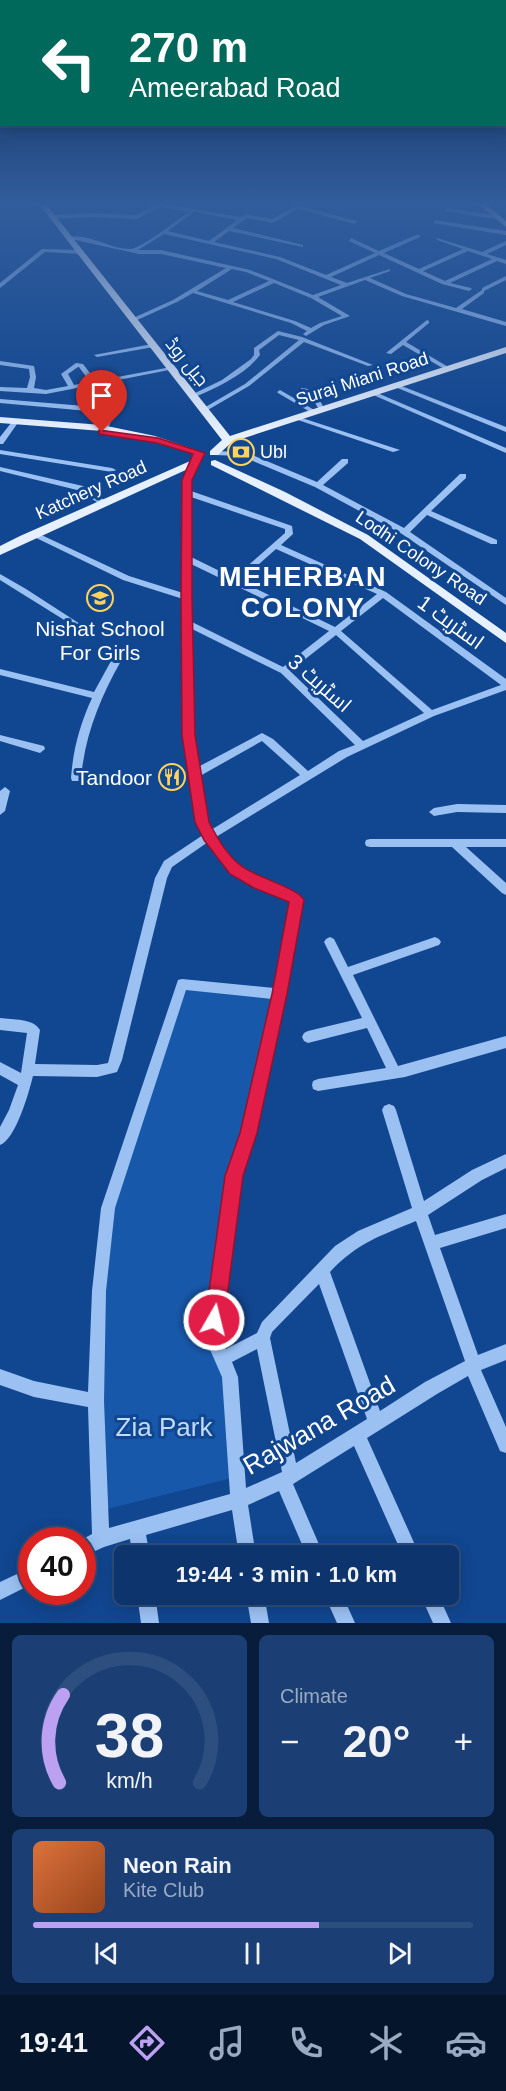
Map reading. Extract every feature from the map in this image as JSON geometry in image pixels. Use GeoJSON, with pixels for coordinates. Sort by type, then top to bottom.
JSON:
{"type":"FeatureCollection","features":[{"type":"Feature","properties":{"kind":"main road","name":"جیل روڈ"},"geometry":{"type":"LineString","coordinates":[[102,280],[228,440]]}},
{"type":"Feature","properties":{"kind":"main road","name":"Suraj Miani Road"},"geometry":{"type":"LineString","coordinates":[[228,440],[506,350]]}},
{"type":"Feature","properties":{"kind":"main road"},"geometry":{"type":"LineString","coordinates":[[0,422],[103,429],[158,440],[198,457],[214,458],[228,440]]}},
{"type":"Feature","properties":{"kind":"main road"},"geometry":{"type":"LineString","coordinates":[[0,422],[158,440]]}},
{"type":"Feature","properties":{"kind":"main road","name":"Katchery Road"},"geometry":{"type":"LineString","coordinates":[[0,551],[198,457]]}},
{"type":"Feature","properties":{"kind":"main road","name":"Lodhi Colony Road"},"geometry":{"type":"LineString","coordinates":[[214,458],[364,537],[506,639]]}},
{"type":"Feature","properties":{"kind":"street"},"geometry":{"type":"LineString","coordinates":[[133,320],[211,280]]}},
{"type":"Feature","properties":{"kind":"street"},"geometry":{"type":"LineString","coordinates":[[204,410],[247,385],[311,330],[347,316],[313,297],[267,280]]}},
{"type":"Feature","properties":{"kind":"street"},"geometry":{"type":"LineString","coordinates":[[332,280],[347,285]]}},
{"type":"Feature","properties":{"kind":"street"},"geometry":{"type":"LineString","coordinates":[[313,297],[360,280]]}},
{"type":"Feature","properties":{"kind":"street"},"geometry":{"type":"LineString","coordinates":[[368,280],[404,294],[506,324]]}},
{"type":"Feature","properties":{"kind":"street"},"geometry":{"type":"LineString","coordinates":[[437,280],[469,289]]}},
{"type":"Feature","properties":{"kind":"street"},"geometry":{"type":"LineString","coordinates":[[444,283],[451,280]]}},
{"type":"Feature","properties":{"kind":"street"},"geometry":{"type":"LineString","coordinates":[[457,310],[503,280]]}},
{"type":"Feature","properties":{"kind":"street"},"geometry":{"type":"LineString","coordinates":[[228,302],[272,282]]}},
{"type":"Feature","properties":{"kind":"street"},"geometry":{"type":"LineString","coordinates":[[192,291],[293,322],[311,330]]}},
{"type":"Feature","properties":{"kind":"street"},"geometry":{"type":"LineString","coordinates":[[389,353],[427,322]]}},
{"type":"Feature","properties":{"kind":"street"},"geometry":{"type":"LineString","coordinates":[[193,396],[224,381],[253,360],[256,356],[256,349],[275,334],[301,339],[370,365]]}},
{"type":"Feature","properties":{"kind":"street"},"geometry":{"type":"LineString","coordinates":[[402,342],[448,369]]}},
{"type":"Feature","properties":{"kind":"street"},"geometry":{"type":"LineString","coordinates":[[97,355],[152,346]]}},
{"type":"Feature","properties":{"kind":"street"},"geometry":{"type":"LineString","coordinates":[[0,363],[32,367],[33,378],[30,390]]}},
{"type":"Feature","properties":{"kind":"street"},"geometry":{"type":"LineString","coordinates":[[73,388],[64,374],[75,364],[81,365],[114,411]]}},
{"type":"Feature","properties":{"kind":"street"},"geometry":{"type":"LineString","coordinates":[[0,388],[46,392],[171,369]]}},
{"type":"Feature","properties":{"kind":"street"},"geometry":{"type":"LineString","coordinates":[[397,386],[506,429]]}},
{"type":"Feature","properties":{"kind":"street"},"geometry":{"type":"LineString","coordinates":[[303,388],[315,398],[318,411]]}},
{"type":"Feature","properties":{"kind":"street"},"geometry":{"type":"LineString","coordinates":[[280,392],[318,411]]}},
{"type":"Feature","properties":{"kind":"street"},"geometry":{"type":"LineString","coordinates":[[373,393],[506,451]]}},
{"type":"Feature","properties":{"kind":"street"},"geometry":{"type":"LineString","coordinates":[[0,401],[114,411]]}},
{"type":"Feature","properties":{"kind":"street"},"geometry":{"type":"LineString","coordinates":[[103,429],[114,411]]}},
{"type":"Feature","properties":{"kind":"street"},"geometry":{"type":"LineString","coordinates":[[297,418],[396,450]]}},
{"type":"Feature","properties":{"kind":"street"},"geometry":{"type":"LineString","coordinates":[[0,442],[13,424]]}},
{"type":"Feature","properties":{"kind":"street"},"geometry":{"type":"LineString","coordinates":[[0,452],[112,470]]}},
{"type":"Feature","properties":{"kind":"street"},"geometry":{"type":"LineString","coordinates":[[214,458],[242,454],[318,485],[405,532],[506,602]]}},
{"type":"Feature","properties":{"kind":"street"},"geometry":{"type":"LineString","coordinates":[[198,457],[187,480],[186,597],[188,735],[202,822],[228,863],[243,876],[296,899],[279,994],[249,1133],[234,1176],[213,1334],[215,1345],[224,1358],[230,1377],[239,1500],[246,1545]]}},
{"type":"Feature","properties":{"kind":"street"},"geometry":{"type":"LineString","coordinates":[[318,485],[345,461]]}},
{"type":"Feature","properties":{"kind":"street"},"geometry":{"type":"LineString","coordinates":[[0,469],[80,488],[105,503]]}},
{"type":"Feature","properties":{"kind":"street"},"geometry":{"type":"LineString","coordinates":[[405,532],[463,476]]}},
{"type":"Feature","properties":{"kind":"street"},"geometry":{"type":"LineString","coordinates":[[188,493],[287,527],[289,534],[234,582]]}},
{"type":"Feature","properties":{"kind":"street"},"geometry":{"type":"LineString","coordinates":[[426,512],[494,542]]}},
{"type":"Feature","properties":{"kind":"street"},"geometry":{"type":"LineString","coordinates":[[32,534],[126,578],[186,597]]}},
{"type":"Feature","properties":{"kind":"street","name":"اسٹریٹ 1"},"geometry":{"type":"LineString","coordinates":[[276,546],[383,594],[506,685]]}},
{"type":"Feature","properties":{"kind":"street"},"geometry":{"type":"LineString","coordinates":[[186,558],[336,631],[431,714]]}},
{"type":"Feature","properties":{"kind":"street"},"geometry":{"type":"LineString","coordinates":[[0,577],[24,590],[60,617],[90,633]]}},
{"type":"Feature","properties":{"kind":"street"},"geometry":{"type":"LineString","coordinates":[[284,671],[383,594]]}},
{"type":"Feature","properties":{"kind":"street","name":"اسٹریٹ 3"},"geometry":{"type":"LineString","coordinates":[[187,623],[284,671],[361,745]]}},
{"type":"Feature","properties":{"kind":"street"},"geometry":{"type":"LineString","coordinates":[[76,778],[77,756],[82,733],[96,696],[116,661]]}},
{"type":"Feature","properties":{"kind":"street"},"geometry":{"type":"LineString","coordinates":[[2,675],[96,696]]}},
{"type":"Feature","properties":{"kind":"street"},"geometry":{"type":"LineString","coordinates":[[0,1068],[26,1076],[112,1068],[116,1060],[161,878],[168,864],[209,836],[361,745],[431,714],[506,685]]}},
{"type":"Feature","properties":{"kind":"street"},"geometry":{"type":"LineString","coordinates":[[195,774],[262,736],[307,776]]}},
{"type":"Feature","properties":{"kind":"street"},"geometry":{"type":"LineString","coordinates":[[0,738],[40,749]]}},
{"type":"Feature","properties":{"kind":"street"},"geometry":{"type":"LineString","coordinates":[[0,811],[5,791]]}},
{"type":"Feature","properties":{"kind":"street"},"geometry":{"type":"LineString","coordinates":[[434,812],[463,807],[506,809]]}},
{"type":"Feature","properties":{"kind":"street"},"geometry":{"type":"LineString","coordinates":[[370,843],[506,843]]}},
{"type":"Feature","properties":{"kind":"street"},"geometry":{"type":"LineString","coordinates":[[453,843],[506,890]]}},
{"type":"Feature","properties":{"kind":"street"},"geometry":{"type":"LineString","coordinates":[[330,942],[395,1073]]}},
{"type":"Feature","properties":{"kind":"street"},"geometry":{"type":"LineString","coordinates":[[345,974],[435,942]]}},
{"type":"Feature","properties":{"kind":"street"},"geometry":{"type":"LineString","coordinates":[[101,1539],[96,1401],[99,1291],[108,1208],[182,984],[279,994]]}},
{"type":"Feature","properties":{"kind":"street"},"geometry":{"type":"LineString","coordinates":[[308,1037],[370,1022]]}},
{"type":"Feature","properties":{"kind":"street"},"geometry":{"type":"LineString","coordinates":[[0,1024],[33,1029],[26,1076],[15,1115],[0,1138]]}},
{"type":"Feature","properties":{"kind":"street"},"geometry":{"type":"LineString","coordinates":[[318,1085],[395,1073],[506,1042]]}},
{"type":"Feature","properties":{"kind":"street"},"geometry":{"type":"LineString","coordinates":[[389,1110],[420,1212],[472,1366],[506,1445]]}},
{"type":"Feature","properties":{"kind":"street"},"geometry":{"type":"LineString","coordinates":[[312,1545],[287,1478],[262,1338],[267,1327],[340,1251],[363,1236],[420,1212],[477,1175],[506,1161]]}},
{"type":"Feature","properties":{"kind":"street"},"geometry":{"type":"LineString","coordinates":[[431,1243],[506,1221]]}},
{"type":"Feature","properties":{"kind":"street"},"geometry":{"type":"LineString","coordinates":[[321,1269],[377,1423]]}},
{"type":"Feature","properties":{"kind":"street"},"geometry":{"type":"LineString","coordinates":[[224,1358],[262,1338]]}},
{"type":"Feature","properties":{"kind":"street","name":"Rajwana Road"},"geometry":{"type":"LineString","coordinates":[[96,1542],[239,1500],[287,1478],[431,1388],[472,1366],[506,1352]]}},
{"type":"Feature","properties":{"kind":"street"},"geometry":{"type":"LineString","coordinates":[[0,1377],[34,1389],[96,1401]]}},
{"type":"Feature","properties":{"kind":"street"},"geometry":{"type":"LineString","coordinates":[[357,1435],[407,1545]]}},
{"type":"Feature","properties":{"kind":"street"},"geometry":{"type":"LineString","coordinates":[[137,1529],[139,1545]]}},
{"type":"Feature","properties":{"kind":"street"},"geometry":{"type":"LineString","coordinates":[[0,1591],[18,1582]]}},
{"type":"Feature","properties":{"kind":"street"},"geometry":{"type":"LineString","coordinates":[[148,1605],[150,1623]]}},
{"type":"Feature","properties":{"kind":"street"},"geometry":{"type":"LineString","coordinates":[[257,1605],[260,1623]]}},
{"type":"Feature","properties":{"kind":"street"},"geometry":{"type":"LineString","coordinates":[[338,1605],[346,1623]]}},
{"type":"Feature","properties":{"kind":"street"},"geometry":{"type":"LineString","coordinates":[[434,1605],[442,1623]]}},
{"type":"Feature","properties":{"kind":"green space","name":"Zia Park"},"geometry":{"type":"Polygon","coordinates":[[[183,986],[276,996],[243,1137],[233,1167],[206,1339],[225,1371],[232,1478],[103,1510],[99,1398],[110,1211],[183,986]]]}},
{"type":"Feature","properties":{"kind":"place","name":"Ubl"},"geometry":{"type":"Point","coordinates":[241,452]}},
{"type":"Feature","properties":{"kind":"place","name":"Nishat School For Girls"},"geometry":{"type":"Point","coordinates":[100,598]}},
{"type":"Feature","properties":{"kind":"place","name":"Tandoor"},"geometry":{"type":"Point","coordinates":[172,777]}},
{"type":"Feature","properties":{"kind":"district","name":"MEHERBAN COLONY"},"geometry":{"type":"Point","coordinates":[303,592]}},
{"type":"Feature","properties":{"kind":"route"},"geometry":{"type":"LineString","coordinates":[[102,432],[141,440],[158,440],[200,453],[187,480],[186,597],[188,735],[202,822],[209,836],[235,870],[259,884],[297,900],[249,1133],[234,1176],[214,1320]]}}]}
